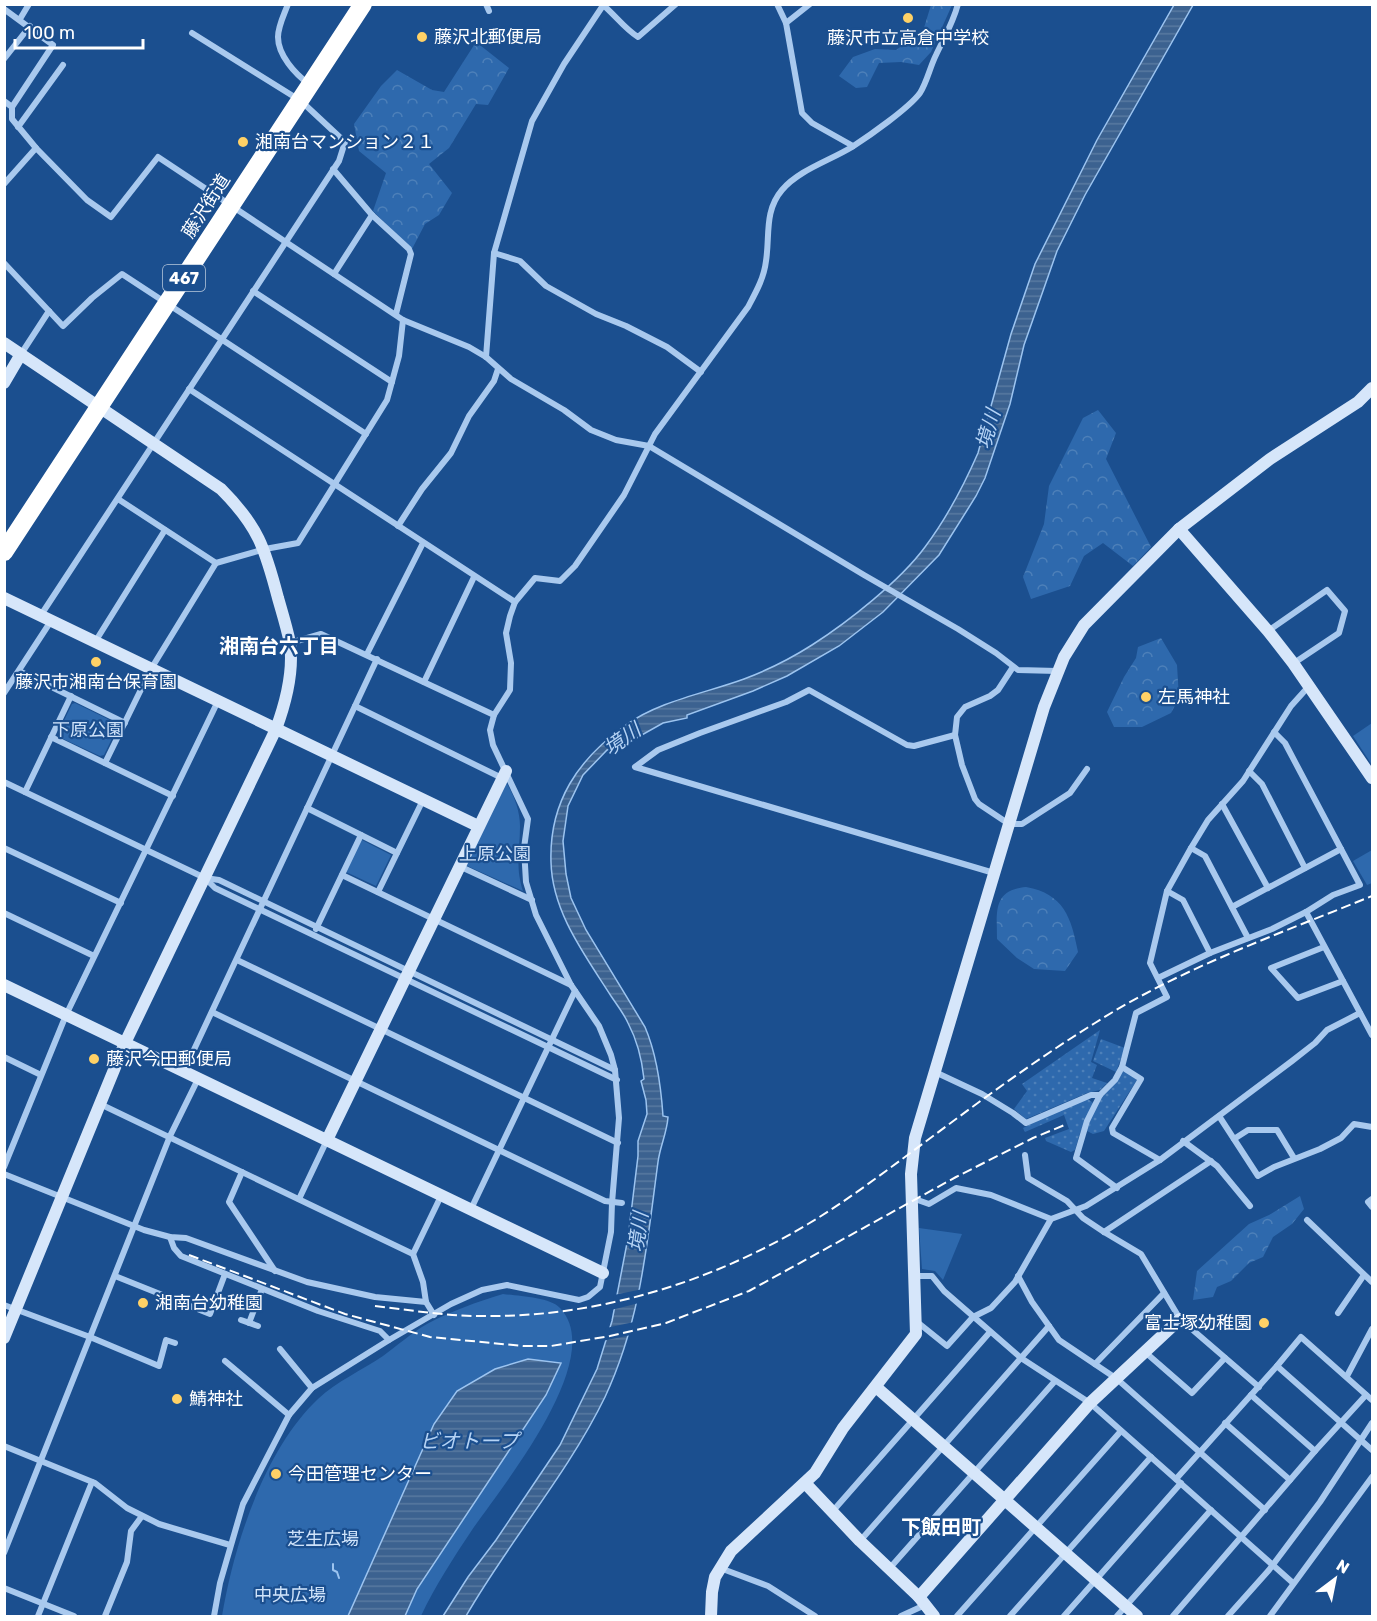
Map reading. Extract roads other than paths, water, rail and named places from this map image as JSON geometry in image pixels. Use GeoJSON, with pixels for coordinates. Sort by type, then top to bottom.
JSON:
{"type":"FeatureCollection","features":[{"type":"Feature","properties":{"kind":"highway","name":"藤沢街道"},"geometry":{"type":"LineString","coordinates":[[4,552],[363,4]]}},
{"type":"Feature","properties":{"kind":"street"},"geometry":{"type":"LineString","coordinates":[[20,19],[29,4]]}},
{"type":"Feature","properties":{"kind":"street"},"geometry":{"type":"LineString","coordinates":[[4,693],[118,499],[339,161],[345,142],[306,93],[301,78],[280,48],[278,36],[288,4]]}},
{"type":"Feature","properties":{"kind":"street"},"geometry":{"type":"LineString","coordinates":[[486,357],[494,253],[532,121],[564,64],[603,5],[638,37],[676,4]]}},
{"type":"Feature","properties":{"kind":"street"},"geometry":{"type":"LineString","coordinates":[[777,4],[786,23],[802,112],[812,123],[853,146]]}},
{"type":"Feature","properties":{"kind":"street"},"geometry":{"type":"LineString","coordinates":[[786,23],[810,4]]}},
{"type":"Feature","properties":{"kind":"street"},"geometry":{"type":"LineString","coordinates":[[214,1617],[220,1583],[243,1504],[289,1415],[312,1388],[389,1340],[482,1290],[507,1285],[579,1300],[600,1287],[611,1232],[618,1143],[615,1070],[599,1026],[573,988],[536,915],[526,882],[524,848],[528,819],[504,774],[490,730],[494,715],[510,690],[511,663],[506,633],[515,603],[535,578],[560,582],[575,566],[624,495],[655,434],[748,308],[760,285],[766,262],[768,221],[773,203],[782,190],[798,176],[853,146],[909,106],[921,91],[937,53],[950,30],[958,4]]}},
{"type":"Feature","properties":{"kind":"street"},"geometry":{"type":"LineString","coordinates":[[4,9],[53,45],[12,106],[12,119],[36,148],[87,200],[111,217],[158,158],[403,320],[450,338],[486,357],[498,369],[564,410],[591,430],[616,440],[649,447],[996,653],[1018,670],[1057,671]]}},
{"type":"Feature","properties":{"kind":"street"},"geometry":{"type":"LineString","coordinates":[[4,59],[30,26]]}},
{"type":"Feature","properties":{"kind":"street"},"geometry":{"type":"LineString","coordinates":[[192,33],[306,93]]}},
{"type":"Feature","properties":{"kind":"street"},"geometry":{"type":"LineString","coordinates":[[18,127],[63,65]]}},
{"type":"Feature","properties":{"kind":"street"},"geometry":{"type":"LineString","coordinates":[[4,101],[12,106]]}},
{"type":"Feature","properties":{"kind":"street"},"geometry":{"type":"LineString","coordinates":[[4,184],[36,148]]}},
{"type":"Feature","properties":{"kind":"street"},"geometry":{"type":"LineString","coordinates":[[333,169],[372,215],[409,249],[411,254],[396,314]]}},
{"type":"Feature","properties":{"kind":"street"},"geometry":{"type":"LineString","coordinates":[[334,274],[372,215]]}},
{"type":"Feature","properties":{"kind":"street"},"geometry":{"type":"LineString","coordinates":[[494,253],[520,261],[546,286],[596,314],[667,347],[701,372]]}},
{"type":"Feature","properties":{"kind":"street"},"geometry":{"type":"LineString","coordinates":[[4,262],[63,326],[92,298],[122,274],[366,434]]}},
{"type":"Feature","properties":{"kind":"street"},"geometry":{"type":"LineString","coordinates":[[253,291],[392,382]]}},
{"type":"Feature","properties":{"kind":"street"},"geometry":{"type":"LineString","coordinates":[[4,383],[49,311]]}},
{"type":"Feature","properties":{"kind":"street"},"geometry":{"type":"LineString","coordinates":[[105,763],[151,669],[216,563],[265,549],[298,543],[387,400],[399,356],[403,320]]}},
{"type":"Feature","properties":{"kind":"street"},"geometry":{"type":"LineString","coordinates":[[4,343],[221,489],[249,520],[265,549],[290,643],[289,683],[276,729],[125,1043],[18,1310],[4,1338]]}},
{"type":"Feature","properties":{"kind":"street"},"geometry":{"type":"LineString","coordinates":[[398,526],[422,489],[451,453],[469,416],[495,381],[498,369]]}},
{"type":"Feature","properties":{"kind":"street"},"geometry":{"type":"LineString","coordinates":[[711,1617],[712,1592],[719,1568],[731,1551],[815,1473],[843,1428],[916,1334],[910,1174],[915,1138],[1057,671],[1070,646],[1084,625],[1179,529],[1270,459],[1358,402],[1372,388]]}},
{"type":"Feature","properties":{"kind":"street"},"geometry":{"type":"LineString","coordinates":[[189,389],[515,603]]}},
{"type":"Feature","properties":{"kind":"street"},"geometry":{"type":"LineString","coordinates":[[118,499],[216,563]]}},
{"type":"Feature","properties":{"kind":"street"},"geometry":{"type":"LineString","coordinates":[[1179,529],[1293,663],[1372,778]]}},
{"type":"Feature","properties":{"kind":"street"},"geometry":{"type":"LineString","coordinates":[[95,642],[165,530]]}},
{"type":"Feature","properties":{"kind":"street"},"geometry":{"type":"LineString","coordinates":[[367,654],[423,543]]}},
{"type":"Feature","properties":{"kind":"street"},"geometry":{"type":"LineString","coordinates":[[424,682],[474,577]]}},
{"type":"Feature","properties":{"kind":"street"},"geometry":{"type":"LineString","coordinates":[[1268,631],[1327,590],[1345,611],[1339,633],[1293,663]]}},
{"type":"Feature","properties":{"kind":"street"},"geometry":{"type":"LineString","coordinates":[[4,598],[478,826]]}},
{"type":"Feature","properties":{"kind":"street"},"geometry":{"type":"LineString","coordinates":[[290,643],[321,634],[494,715]]}},
{"type":"Feature","properties":{"kind":"street"},"geometry":{"type":"LineString","coordinates":[[184,1071],[377,659]]}},
{"type":"Feature","properties":{"kind":"street"},"geometry":{"type":"LineString","coordinates":[[1013,667],[998,690],[965,707],[957,717],[955,735],[962,765],[975,799],[1009,824],[1022,824],[1070,793],[1087,769]]}},
{"type":"Feature","properties":{"kind":"street"},"geometry":{"type":"LineString","coordinates":[[19,671],[125,723]]}},
{"type":"Feature","properties":{"kind":"street"},"geometry":{"type":"LineString","coordinates":[[1117,1188],[1076,1158],[1087,1121],[1100,1095],[1115,1080],[1122,1067],[1136,1013],[1167,997],[1149,963],[1167,891],[1208,820],[1249,771],[1291,706],[1309,686]]}},
{"type":"Feature","properties":{"kind":"street"},"geometry":{"type":"LineString","coordinates":[[955,735],[914,746],[907,745],[809,690],[786,702],[657,750],[635,767],[994,873]]}},
{"type":"Feature","properties":{"kind":"street"},"geometry":{"type":"LineString","coordinates":[[26,792],[70,696]]}},
{"type":"Feature","properties":{"kind":"street"},"geometry":{"type":"LineString","coordinates":[[4,1167],[66,1015],[218,701]]}},
{"type":"Feature","properties":{"kind":"street"},"geometry":{"type":"LineString","coordinates":[[355,706],[504,774]]}},
{"type":"Feature","properties":{"kind":"street"},"geometry":{"type":"LineString","coordinates":[[1158,978],[1306,912],[1333,895],[1360,885],[1285,742],[1274,732]]}},
{"type":"Feature","properties":{"kind":"street"},"geometry":{"type":"LineString","coordinates":[[51,737],[172,796]]}},
{"type":"Feature","properties":{"kind":"street"},"geometry":{"type":"LineString","coordinates":[[1249,771],[1262,784],[1305,868]]}},
{"type":"Feature","properties":{"kind":"street"},"geometry":{"type":"LineString","coordinates":[[299,1198],[504,774]]}},
{"type":"Feature","properties":{"kind":"street"},"geometry":{"type":"LineString","coordinates":[[4,782],[205,878],[219,880],[265,901],[472,1011],[616,1080]]}},
{"type":"Feature","properties":{"kind":"street"},"geometry":{"type":"LineString","coordinates":[[378,892],[423,800]]}},
{"type":"Feature","properties":{"kind":"street"},"geometry":{"type":"LineString","coordinates":[[1222,804],[1268,888]]}},
{"type":"Feature","properties":{"kind":"street"},"geometry":{"type":"LineString","coordinates":[[307,808],[397,853]]}},
{"type":"Feature","properties":{"kind":"street"},"geometry":{"type":"LineString","coordinates":[[313,935],[361,835]]}},
{"type":"Feature","properties":{"kind":"street"},"geometry":{"type":"LineString","coordinates":[[4,848],[121,903]]}},
{"type":"Feature","properties":{"kind":"street"},"geometry":{"type":"LineString","coordinates":[[1191,848],[1205,856],[1248,938]]}},
{"type":"Feature","properties":{"kind":"street"},"geometry":{"type":"LineString","coordinates":[[1232,907],[1341,849]]}},
{"type":"Feature","properties":{"kind":"street"},"geometry":{"type":"LineString","coordinates":[[459,866],[532,900]]}},
{"type":"Feature","properties":{"kind":"street"},"geometry":{"type":"LineString","coordinates":[[342,875],[573,988]]}},
{"type":"Feature","properties":{"kind":"street"},"geometry":{"type":"LineString","coordinates":[[205,878],[215,888],[313,935],[476,1004],[615,1070]]}},
{"type":"Feature","properties":{"kind":"street"},"geometry":{"type":"LineString","coordinates":[[1167,891],[1183,900],[1210,953]]}},
{"type":"Feature","properties":{"kind":"street"},"geometry":{"type":"LineString","coordinates":[[1306,912],[1372,1035]]}},
{"type":"Feature","properties":{"kind":"street"},"geometry":{"type":"LineString","coordinates":[[4,913],[94,956]]}},
{"type":"Feature","properties":{"kind":"street"},"geometry":{"type":"LineString","coordinates":[[1324,947],[1271,968],[1298,998],[1343,981]]}},
{"type":"Feature","properties":{"kind":"street"},"geometry":{"type":"LineString","coordinates":[[237,960],[618,1143]]}},
{"type":"Feature","properties":{"kind":"street"},"geometry":{"type":"LineString","coordinates":[[4,985],[603,1273]]}},
{"type":"Feature","properties":{"kind":"street"},"geometry":{"type":"LineString","coordinates":[[471,1209],[552,1040],[573,988]]}},
{"type":"Feature","properties":{"kind":"street"},"geometry":{"type":"LineString","coordinates":[[472,1011],[476,1004]]}},
{"type":"Feature","properties":{"kind":"street"},"geometry":{"type":"LineString","coordinates":[[212,1012],[499,1151],[612,1203],[622,1203]]}},
{"type":"Feature","properties":{"kind":"street"},"geometry":{"type":"LineString","coordinates":[[916,1321],[947,1346],[973,1317],[991,1308],[1018,1276],[1051,1219],[1076,1210],[1117,1188],[1160,1160],[1315,1043],[1327,1030],[1360,1013]]}},
{"type":"Feature","properties":{"kind":"street"},"geometry":{"type":"LineString","coordinates":[[4,1057],[41,1075]]}},
{"type":"Feature","properties":{"kind":"street"},"geometry":{"type":"LineString","coordinates":[[1122,1067],[1142,1079],[1112,1128],[1113,1133],[1160,1160]]}},
{"type":"Feature","properties":{"kind":"street"},"geometry":{"type":"LineString","coordinates":[[935,1072],[982,1094],[1026,1123],[1090,1095],[1100,1095]]}},
{"type":"Feature","properties":{"kind":"street"},"geometry":{"type":"LineString","coordinates":[[4,1553],[170,1137],[198,1078]]}},
{"type":"Feature","properties":{"kind":"street"},"geometry":{"type":"LineString","coordinates":[[100,1104],[413,1254],[423,1282],[426,1302],[434,1315]]}},
{"type":"Feature","properties":{"kind":"street"},"geometry":{"type":"LineString","coordinates":[[1219,1116],[1258,1176],[1294,1158],[1320,1149],[1341,1137],[1354,1124],[1372,1127]]}},
{"type":"Feature","properties":{"kind":"street"},"geometry":{"type":"LineString","coordinates":[[1234,1139],[1248,1130],[1277,1130],[1294,1158]]}},
{"type":"Feature","properties":{"kind":"street"},"geometry":{"type":"LineString","coordinates":[[1183,1141],[1217,1166],[1250,1206]]}},
{"type":"Feature","properties":{"kind":"street"},"geometry":{"type":"LineString","coordinates":[[1025,1155],[1028,1179],[1067,1201],[1083,1218],[1141,1254],[1180,1319],[1259,1387]]}},
{"type":"Feature","properties":{"kind":"street"},"geometry":{"type":"LineString","coordinates":[[1104,1232],[1211,1161]]}},
{"type":"Feature","properties":{"kind":"street"},"geometry":{"type":"LineString","coordinates":[[242,1172],[229,1202],[275,1271]]}},
{"type":"Feature","properties":{"kind":"street"},"geometry":{"type":"LineString","coordinates":[[4,1174],[134,1227],[170,1237],[186,1238],[275,1271],[348,1292],[426,1302]]}},
{"type":"Feature","properties":{"kind":"street"},"geometry":{"type":"LineString","coordinates":[[911,1197],[928,1204],[956,1188],[976,1191],[1051,1219]]}},
{"type":"Feature","properties":{"kind":"street"},"geometry":{"type":"LineString","coordinates":[[413,1254],[441,1195]]}},
{"type":"Feature","properties":{"kind":"street"},"geometry":{"type":"LineString","coordinates":[[1372,1199],[1368,1202],[1372,1207]]}},
{"type":"Feature","properties":{"kind":"street"},"geometry":{"type":"LineString","coordinates":[[1307,1220],[1372,1282]]}},
{"type":"Feature","properties":{"kind":"street"},"geometry":{"type":"LineString","coordinates":[[170,1237],[174,1248],[181,1256],[318,1311],[380,1332],[389,1340]]}},
{"type":"Feature","properties":{"kind":"street"},"geometry":{"type":"LineString","coordinates":[[115,1276],[210,1314],[225,1274]]}},
{"type":"Feature","properties":{"kind":"street"},"geometry":{"type":"LineString","coordinates":[[1338,1313],[1364,1275]]}},
{"type":"Feature","properties":{"kind":"street"},"geometry":{"type":"LineString","coordinates":[[915,1276],[932,1276],[939,1286],[1021,1358],[1090,1403],[1293,1582]]}},
{"type":"Feature","properties":{"kind":"street"},"geometry":{"type":"LineString","coordinates":[[1018,1276],[1032,1302],[1059,1340],[1117,1379],[1265,1510]]}},
{"type":"Feature","properties":{"kind":"street"},"geometry":{"type":"LineString","coordinates":[[249,1323],[262,1289]]}},
{"type":"Feature","properties":{"kind":"street"},"geometry":{"type":"LineString","coordinates":[[1095,1364],[1164,1293]]}},
{"type":"Feature","properties":{"kind":"street"},"geometry":{"type":"LineString","coordinates":[[4,1305],[159,1366],[166,1340],[175,1343]]}},
{"type":"Feature","properties":{"kind":"street"},"geometry":{"type":"LineString","coordinates":[[901,1617],[922,1601],[1005,1500],[1090,1403],[1180,1319]]}},
{"type":"Feature","properties":{"kind":"street"},"geometry":{"type":"LineString","coordinates":[[241,1320],[258,1326]]}},
{"type":"Feature","properties":{"kind":"street"},"geometry":{"type":"LineString","coordinates":[[860,1541],[1049,1326]]}},
{"type":"Feature","properties":{"kind":"street"},"geometry":{"type":"LineString","coordinates":[[1347,1376],[1372,1329]]}},
{"type":"Feature","properties":{"kind":"street"},"geometry":{"type":"LineString","coordinates":[[832,1512],[990,1332]]}},
{"type":"Feature","properties":{"kind":"street"},"geometry":{"type":"LineString","coordinates":[[1064,1617],[1178,1481],[1199,1451],[1259,1387],[1301,1337],[1372,1400]]}},
{"type":"Feature","properties":{"kind":"street"},"geometry":{"type":"LineString","coordinates":[[280,1349],[312,1388]]}},
{"type":"Feature","properties":{"kind":"street"},"geometry":{"type":"LineString","coordinates":[[1145,1352],[1192,1393],[1225,1358]]}},
{"type":"Feature","properties":{"kind":"street"},"geometry":{"type":"LineString","coordinates":[[225,1361],[289,1415]]}},
{"type":"Feature","properties":{"kind":"street"},"geometry":{"type":"LineString","coordinates":[[1277,1366],[1372,1450]]}},
{"type":"Feature","properties":{"kind":"street"},"geometry":{"type":"LineString","coordinates":[[889,1569],[1055,1381]]}},
{"type":"Feature","properties":{"kind":"street"},"geometry":{"type":"LineString","coordinates":[[876,1388],[1096,1580],[1121,1612],[1137,1617]]}},
{"type":"Feature","properties":{"kind":"street"},"geometry":{"type":"LineString","coordinates":[[1251,1395],[1315,1451]]}},
{"type":"Feature","properties":{"kind":"street"},"geometry":{"type":"LineString","coordinates":[[1173,1617],[1366,1395]]}},
{"type":"Feature","properties":{"kind":"street"},"geometry":{"type":"LineString","coordinates":[[1225,1423],[1290,1480]]}},
{"type":"Feature","properties":{"kind":"street"},"geometry":{"type":"LineString","coordinates":[[1228,1617],[1273,1564],[1327,1492],[1372,1423]]}},
{"type":"Feature","properties":{"kind":"street"},"geometry":{"type":"LineString","coordinates":[[957,1617],[1121,1431]]}},
{"type":"Feature","properties":{"kind":"street"},"geometry":{"type":"LineString","coordinates":[[4,1446],[92,1482],[142,1516],[159,1524],[230,1545]]}},
{"type":"Feature","properties":{"kind":"street"},"geometry":{"type":"LineString","coordinates":[[1010,1617],[1151,1457]]}},
{"type":"Feature","properties":{"kind":"street"},"geometry":{"type":"LineString","coordinates":[[1270,1617],[1293,1582],[1372,1477]]}},
{"type":"Feature","properties":{"kind":"street"},"geometry":{"type":"LineString","coordinates":[[38,1617],[92,1482]]}},
{"type":"Feature","properties":{"kind":"street"},"geometry":{"type":"LineString","coordinates":[[805,1483],[922,1601],[933,1617]]}},
{"type":"Feature","properties":{"kind":"street"},"geometry":{"type":"LineString","coordinates":[[1121,1612],[1211,1510]]}},
{"type":"Feature","properties":{"kind":"street"},"geometry":{"type":"LineString","coordinates":[[105,1617],[127,1562],[130,1531],[142,1516]]}},
{"type":"Feature","properties":{"kind":"street"},"geometry":{"type":"LineString","coordinates":[[719,1568],[768,1586],[815,1617]]}},
{"type":"Feature","properties":{"kind":"street"},"geometry":{"type":"LineString","coordinates":[[4,1588],[74,1617]]}},
{"type":"Feature","properties":{"kind":"water","name":"境川"},"geometry":{"type":"Polygon","coordinates":[[[1174,5],[1193,5],[1085,195],[1057,251],[1024,345],[1010,404],[985,478],[939,555],[883,612],[839,646],[787,676],[687,715],[687,718],[663,723],[617,749],[607,750],[583,775],[568,806],[563,841],[571,898],[586,930],[645,1027],[660,1082],[663,1116],[668,1117],[659,1156],[646,1252],[635,1310],[617,1368],[605,1397],[556,1481],[466,1616],[443,1616],[560,1445],[597,1369],[612,1321],[628,1238],[638,1141],[647,1114],[641,1081],[644,1079],[642,1065],[634,1036],[572,932],[557,898],[551,862],[555,820],[561,801],[581,767],[609,738],[626,725],[668,704],[762,672],[804,650],[873,600],[925,547],[954,502],[978,453],[1011,334],[1035,264],[1097,140],[1174,5]]]}},
{"type":"Feature","properties":{"kind":"water","name":"ビオトープ"},"geometry":{"type":"Polygon","coordinates":[[[528,1359],[561,1363],[546,1395],[417,1589],[405,1616],[348,1616],[434,1424],[457,1391],[495,1369],[528,1359]]]}},
{"type":"Feature","properties":{"kind":"waterway"},"geometry":{"type":"LineString","coordinates":[[333,1564],[333,1570],[337,1572],[339,1578]]}},
{"type":"Feature","properties":{"kind":"railway"},"geometry":{"type":"LineString","coordinates":[[375,1306],[467,1316],[523,1315],[566,1311],[650,1293],[732,1264],[808,1224],[835,1207],[1025,1069],[1128,1003],[1231,953],[1372,896]]}},
{"type":"Feature","properties":{"kind":"railway"},"geometry":{"type":"LineString","coordinates":[[189,1255],[345,1314],[430,1337],[523,1346],[551,1346],[666,1323],[749,1291],[956,1177],[1033,1138],[1067,1124]]}},
{"type":"Feature","properties":{"kind":"place","name":"藤沢市立高倉中学校"},"geometry":{"type":"Point","coordinates":[908,18]}},
{"type":"Feature","properties":{"kind":"place","name":"藤沢北郵便局"},"geometry":{"type":"Point","coordinates":[422,37]}},
{"type":"Feature","properties":{"kind":"place","name":"湘南台マンション２１"},"geometry":{"type":"Point","coordinates":[243,142]}},
{"type":"Feature","properties":{"kind":"place","name":"藤沢市湘南台保育園"},"geometry":{"type":"Point","coordinates":[96,662]}},
{"type":"Feature","properties":{"kind":"place","name":"左馬神社"},"geometry":{"type":"Point","coordinates":[1146,697]}},
{"type":"Feature","properties":{"kind":"place","name":"藤沢今田郵便局"},"geometry":{"type":"Point","coordinates":[94,1059]}},
{"type":"Feature","properties":{"kind":"place","name":"湘南台幼稚園"},"geometry":{"type":"Point","coordinates":[143,1303]}},
{"type":"Feature","properties":{"kind":"place","name":"富士塚幼稚園"},"geometry":{"type":"Point","coordinates":[1264,1323]}},
{"type":"Feature","properties":{"kind":"place","name":"鯖神社"},"geometry":{"type":"Point","coordinates":[177,1399]}},
{"type":"Feature","properties":{"kind":"place","name":"今田管理センター"},"geometry":{"type":"Point","coordinates":[276,1474]}},
{"type":"Feature","properties":{"kind":"district","name":"湘南台六丁目"},"geometry":{"type":"Point","coordinates":[279,646]}},
{"type":"Feature","properties":{"kind":"district","name":"下飯田町"},"geometry":{"type":"Point","coordinates":[941,1527]}},
{"type":"Feature","properties":{"kind":"park label","name":"下原公園"},"geometry":{"type":"Point","coordinates":[88,730]}},
{"type":"Feature","properties":{"kind":"park label","name":"上原公園"},"geometry":{"type":"Point","coordinates":[495,854]}},
{"type":"Feature","properties":{"kind":"park label","name":"芝生広場"},"geometry":{"type":"Point","coordinates":[323,1539]}},
{"type":"Feature","properties":{"kind":"park label","name":"中央広場"},"geometry":{"type":"Point","coordinates":[290,1595]}}]}
